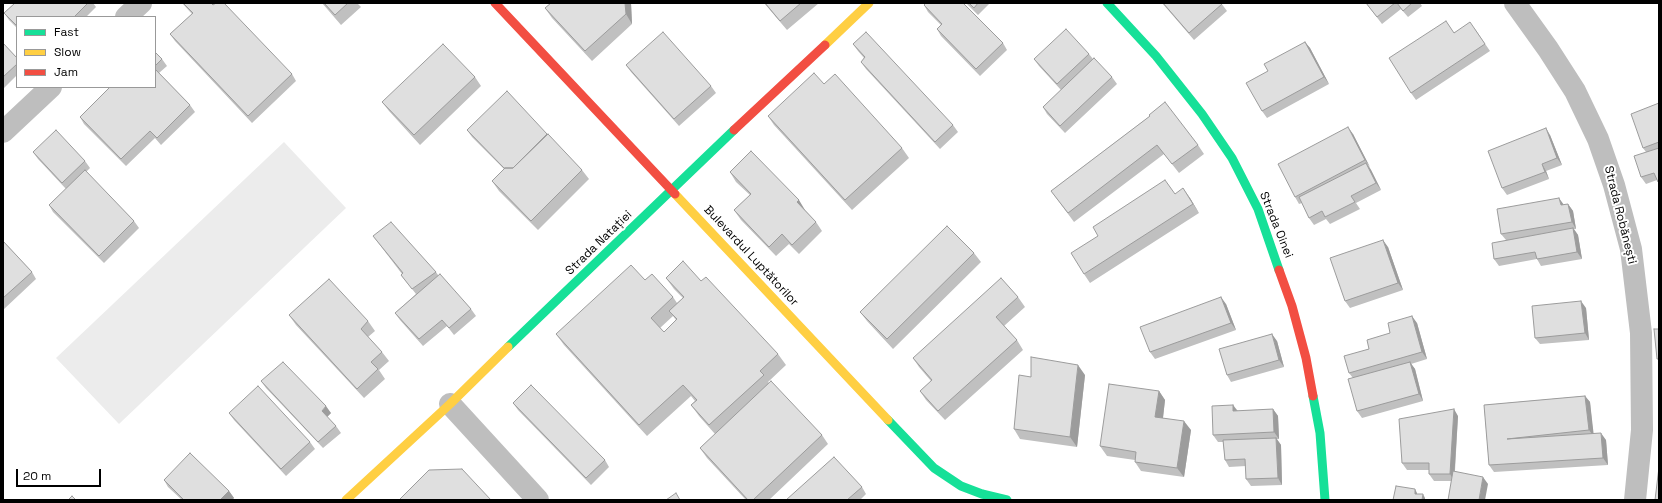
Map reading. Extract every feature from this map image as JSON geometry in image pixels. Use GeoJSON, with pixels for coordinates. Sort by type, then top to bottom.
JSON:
{"type":"FeatureCollection","features":[{"type":"Feature","properties":{"kind":"street"},"geometry":{"type":"LineString","coordinates":[[127,16],[141,3]]}},
{"type":"Feature","properties":{"kind":"street","name":"Bulevardul Luptătorilor"},"geometry":{"type":"LineString","coordinates":[[495,3],[934,468],[961,486],[982,494],[1006,500]]}},
{"type":"Feature","properties":{"kind":"street","name":"Strada Natației"},"geometry":{"type":"LineString","coordinates":[[346,500],[450,404],[671,190],[869,3]]}},
{"type":"Feature","properties":{"kind":"street","name":"Strada Oinei"},"geometry":{"type":"LineString","coordinates":[[1107,3],[1156,56],[1202,114],[1232,158],[1258,209],[1292,306],[1306,358],[1320,433],[1325,500]]}},
{"type":"Feature","properties":{"kind":"street","name":"Strada Robănești"},"geometry":{"type":"LineString","coordinates":[[1516,3],[1575,91],[1598,139],[1614,185],[1631,250],[1641,341],[1642,430],[1635,500]]}},
{"type":"Feature","properties":{"kind":"street"},"geometry":{"type":"LineString","coordinates":[[3,132],[50,88]]}},
{"type":"Feature","properties":{"kind":"street"},"geometry":{"type":"LineString","coordinates":[[450,404],[538,500]]}},
{"type":"Feature","properties":{"kind":"shaded area"},"geometry":{"type":"Polygon","coordinates":[[[284,142],[346,208],[119,424],[56,358],[284,142]]]}},
{"type":"Feature","properties":{"kind":"building"},"geometry":{"type":"Polygon","coordinates":[[[15,3],[88,3],[75,16],[16,16],[16,25],[4,13],[15,3]]]}},
{"type":"Feature","properties":{"kind":"building"},"geometry":{"type":"Polygon","coordinates":[[[183,3],[211,3],[213,5],[216,3],[224,3],[292,74],[248,116],[170,34],[193,13],[183,3]]]}},
{"type":"Feature","properties":{"kind":"building"},"geometry":{"type":"Polygon","coordinates":[[[324,3],[348,3],[335,15],[324,3]]]}},
{"type":"Feature","properties":{"kind":"building"},"geometry":{"type":"Polygon","coordinates":[[[551,3],[625,3],[626,14],[585,51],[545,8],[551,3]]]}},
{"type":"Feature","properties":{"kind":"building"},"geometry":{"type":"Polygon","coordinates":[[[765,3],[801,3],[780,21],[765,3]]]}},
{"type":"Feature","properties":{"kind":"building"},"geometry":{"type":"Polygon","coordinates":[[[926,3],[963,3],[1003,43],[976,69],[937,29],[942,24],[924,5],[926,3]]]}},
{"type":"Feature","properties":{"kind":"building"},"geometry":{"type":"Polygon","coordinates":[[[969,3],[978,3],[974,8],[969,3]]]}},
{"type":"Feature","properties":{"kind":"building"},"geometry":{"type":"Polygon","coordinates":[[[1163,3],[1221,3],[1222,4],[1189,33],[1163,3]]]}},
{"type":"Feature","properties":{"kind":"building"},"geometry":{"type":"Polygon","coordinates":[[[1366,3],[1395,3],[1377,17],[1366,3]]]}},
{"type":"Feature","properties":{"kind":"building"},"geometry":{"type":"Polygon","coordinates":[[[1397,3],[1412,3],[1403,11],[1397,3]]]}},
{"type":"Feature","properties":{"kind":"building"},"geometry":{"type":"Polygon","coordinates":[[[1446,21],[1454,33],[1470,22],[1485,44],[1411,93],[1389,58],[1446,21]]]}},
{"type":"Feature","properties":{"kind":"building"},"geometry":{"type":"Polygon","coordinates":[[[1066,29],[1089,54],[1057,84],[1034,59],[1066,29]]]}},
{"type":"Feature","properties":{"kind":"building"},"geometry":{"type":"Polygon","coordinates":[[[663,32],[711,86],[674,119],[626,65],[663,32]]]}},
{"type":"Feature","properties":{"kind":"building"},"geometry":{"type":"Polygon","coordinates":[[[866,32],[953,125],[935,142],[861,62],[865,57],[853,44],[866,32]]]}},
{"type":"Feature","properties":{"kind":"building"},"geometry":{"type":"Polygon","coordinates":[[[1305,42],[1324,77],[1262,111],[1246,83],[1268,71],[1264,64],[1305,42]]]}},
{"type":"Feature","properties":{"kind":"building"},"geometry":{"type":"Polygon","coordinates":[[[3,43],[16,57],[16,65],[3,77],[3,43]]]}},
{"type":"Feature","properties":{"kind":"building"},"geometry":{"type":"Polygon","coordinates":[[[443,44],[475,77],[414,135],[382,102],[443,44]]]}},
{"type":"Feature","properties":{"kind":"building"},"geometry":{"type":"Polygon","coordinates":[[[156,53],[162,59],[156,65],[156,53]]]}},
{"type":"Feature","properties":{"kind":"building"},"geometry":{"type":"Polygon","coordinates":[[[1094,58],[1112,77],[1060,126],[1043,107],[1094,58]]]}},
{"type":"Feature","properties":{"kind":"building"},"geometry":{"type":"Polygon","coordinates":[[[156,70],[190,105],[157,138],[150,131],[121,159],[80,117],[109,88],[156,88],[156,70]]]}},
{"type":"Feature","properties":{"kind":"building"},"geometry":{"type":"Polygon","coordinates":[[[814,73],[824,84],[835,74],[902,148],[845,200],[768,116],[814,73]]]}},
{"type":"Feature","properties":{"kind":"building"},"geometry":{"type":"Polygon","coordinates":[[[507,91],[547,134],[513,168],[504,168],[467,130],[507,91]]]}},
{"type":"Feature","properties":{"kind":"building"},"geometry":{"type":"Polygon","coordinates":[[[1165,102],[1198,145],[1172,164],[1157,145],[1068,213],[1051,191],[1150,116],[1149,115],[1165,102]]]}},
{"type":"Feature","properties":{"kind":"building"},"geometry":{"type":"Polygon","coordinates":[[[1659,103],[1659,142],[1643,148],[1631,114],[1659,103]]]}},
{"type":"Feature","properties":{"kind":"building"},"geometry":{"type":"Polygon","coordinates":[[[1348,127],[1365,160],[1295,197],[1278,164],[1348,127]]]}},
{"type":"Feature","properties":{"kind":"building"},"geometry":{"type":"Polygon","coordinates":[[[1546,128],[1557,158],[1542,164],[1545,172],[1502,188],[1488,151],[1546,128]]]}},
{"type":"Feature","properties":{"kind":"building"},"geometry":{"type":"Polygon","coordinates":[[[56,130],[85,161],[62,183],[33,152],[56,130]]]}},
{"type":"Feature","properties":{"kind":"building"},"geometry":{"type":"Polygon","coordinates":[[[548,134],[582,170],[531,221],[492,181],[505,168],[513,168],[548,134]]]}},
{"type":"Feature","properties":{"kind":"building"},"geometry":{"type":"Polygon","coordinates":[[[1659,148],[1659,182],[1654,173],[1641,177],[1634,156],[1659,148]]]}},
{"type":"Feature","properties":{"kind":"building"},"geometry":{"type":"Polygon","coordinates":[[[751,151],[799,200],[797,202],[816,222],[792,245],[782,234],[769,247],[734,210],[751,194],[730,172],[751,151]]]}},
{"type":"Feature","properties":{"kind":"building"},"geometry":{"type":"Polygon","coordinates":[[[1366,163],[1376,183],[1351,196],[1355,202],[1325,217],[1322,211],[1309,218],[1299,197],[1366,163]]]}},
{"type":"Feature","properties":{"kind":"building"},"geometry":{"type":"Polygon","coordinates":[[[85,170],[134,221],[99,256],[49,205],[85,170]]]}},
{"type":"Feature","properties":{"kind":"building"},"geometry":{"type":"Polygon","coordinates":[[[1165,180],[1175,194],[1183,188],[1193,204],[1084,274],[1071,253],[1098,236],[1093,227],[1165,180]]]}},
{"type":"Feature","properties":{"kind":"building"},"geometry":{"type":"Polygon","coordinates":[[[1559,198],[1561,205],[1568,204],[1572,222],[1501,234],[1497,209],[1559,198]]]}},
{"type":"Feature","properties":{"kind":"building"},"geometry":{"type":"Polygon","coordinates":[[[391,222],[436,272],[412,289],[401,275],[403,273],[373,236],[391,222]]]}},
{"type":"Feature","properties":{"kind":"building"},"geometry":{"type":"Polygon","coordinates":[[[947,226],[974,253],[887,339],[860,312],[947,226]]]}},
{"type":"Feature","properties":{"kind":"building"},"geometry":{"type":"Polygon","coordinates":[[[1573,228],[1577,252],[1537,259],[1535,252],[1494,259],[1492,243],[1573,228]]]}},
{"type":"Feature","properties":{"kind":"building"},"geometry":{"type":"Polygon","coordinates":[[[1383,240],[1398,283],[1345,301],[1330,258],[1383,240]]]}},
{"type":"Feature","properties":{"kind":"building"},"geometry":{"type":"Polygon","coordinates":[[[3,241],[32,272],[3,298],[3,241]]]}},
{"type":"Feature","properties":{"kind":"building"},"geometry":{"type":"Polygon","coordinates":[[[683,261],[701,281],[706,277],[778,354],[760,371],[764,375],[709,425],[691,405],[697,400],[683,385],[639,425],[556,334],[631,265],[645,280],[652,274],[673,297],[651,318],[664,332],[677,319],[669,311],[684,297],[666,278],[683,261]]]}},
{"type":"Feature","properties":{"kind":"building"},"geometry":{"type":"Polygon","coordinates":[[[440,274],[471,309],[449,328],[442,320],[419,339],[395,313],[440,274]]]}},
{"type":"Feature","properties":{"kind":"building"},"geometry":{"type":"Polygon","coordinates":[[[1001,278],[1018,297],[996,317],[1017,340],[938,411],[920,391],[932,380],[913,358],[1001,278]]]}},
{"type":"Feature","properties":{"kind":"building"},"geometry":{"type":"Polygon","coordinates":[[[329,279],[368,321],[361,329],[382,352],[371,362],[378,369],[357,389],[289,315],[329,279]]]}},
{"type":"Feature","properties":{"kind":"building"},"geometry":{"type":"Polygon","coordinates":[[[1221,297],[1231,323],[1150,352],[1140,327],[1221,297]]]}},
{"type":"Feature","properties":{"kind":"building"},"geometry":{"type":"Polygon","coordinates":[[[1581,301],[1585,333],[1535,338],[1532,306],[1581,301]]]}},
{"type":"Feature","properties":{"kind":"building"},"geometry":{"type":"Polygon","coordinates":[[[1412,316],[1422,352],[1349,373],[1344,356],[1369,349],[1367,340],[1390,333],[1388,323],[1412,316]]]}},
{"type":"Feature","properties":{"kind":"building"},"geometry":{"type":"Polygon","coordinates":[[[1654,329],[1659,329],[1659,359],[1657,359],[1654,329]]]}},
{"type":"Feature","properties":{"kind":"building"},"geometry":{"type":"Polygon","coordinates":[[[1272,334],[1279,360],[1227,375],[1219,349],[1272,334]]]}},
{"type":"Feature","properties":{"kind":"building"},"geometry":{"type":"Polygon","coordinates":[[[1031,357],[1078,365],[1070,437],[1014,429],[1019,375],[1031,377],[1031,357]]]}},
{"type":"Feature","properties":{"kind":"building"},"geometry":{"type":"Polygon","coordinates":[[[283,362],[326,406],[322,411],[336,426],[318,442],[261,381],[283,362]]]}},
{"type":"Feature","properties":{"kind":"building"},"geometry":{"type":"Polygon","coordinates":[[[1410,362],[1419,394],[1357,411],[1348,379],[1410,362]]]}},
{"type":"Feature","properties":{"kind":"building"},"geometry":{"type":"Polygon","coordinates":[[[771,381],[822,435],[753,500],[748,500],[700,448],[771,381]]]}},
{"type":"Feature","properties":{"kind":"building"},"geometry":{"type":"Polygon","coordinates":[[[1109,384],[1159,391],[1155,417],[1184,421],[1177,468],[1135,462],[1136,452],[1100,446],[1109,384]]]}},
{"type":"Feature","properties":{"kind":"building"},"geometry":{"type":"Polygon","coordinates":[[[531,385],[605,460],[586,478],[513,403],[531,385]]]}},
{"type":"Feature","properties":{"kind":"building"},"geometry":{"type":"Polygon","coordinates":[[[258,386],[310,442],[281,469],[229,413],[258,386]]]}},
{"type":"Feature","properties":{"kind":"building"},"geometry":{"type":"Polygon","coordinates":[[[1585,396],[1589,430],[1507,439],[1601,433],[1603,458],[1489,465],[1484,405],[1585,396]]]}},
{"type":"Feature","properties":{"kind":"building"},"geometry":{"type":"Polygon","coordinates":[[[1233,405],[1233,411],[1273,409],[1274,432],[1213,435],[1212,406],[1233,405]]]}},
{"type":"Feature","properties":{"kind":"building"},"geometry":{"type":"Polygon","coordinates":[[[1454,409],[1450,474],[1429,474],[1429,463],[1402,463],[1399,419],[1454,409]]]}},
{"type":"Feature","properties":{"kind":"building"},"geometry":{"type":"Polygon","coordinates":[[[1276,438],[1278,478],[1246,479],[1245,459],[1225,460],[1223,440],[1276,438]]]}},
{"type":"Feature","properties":{"kind":"building"},"geometry":{"type":"Polygon","coordinates":[[[190,453],[229,491],[220,500],[184,500],[164,480],[190,453]]]}},
{"type":"Feature","properties":{"kind":"building"},"geometry":{"type":"Polygon","coordinates":[[[834,457],[862,487],[847,500],[786,500],[834,457]]]}},
{"type":"Feature","properties":{"kind":"building"},"geometry":{"type":"Polygon","coordinates":[[[1659,467],[1659,500],[1655,500],[1659,467]]]}},
{"type":"Feature","properties":{"kind":"building"},"geometry":{"type":"Polygon","coordinates":[[[462,469],[491,500],[400,499],[429,470],[462,469]]]}},
{"type":"Feature","properties":{"kind":"building"},"geometry":{"type":"Polygon","coordinates":[[[1453,471],[1483,477],[1479,500],[1448,500],[1453,471]]]}},
{"type":"Feature","properties":{"kind":"building"},"geometry":{"type":"Polygon","coordinates":[[[1396,486],[1415,489],[1415,494],[1423,494],[1422,500],[1393,500],[1396,486]]]}},
{"type":"Feature","properties":{"kind":"building"},"geometry":{"type":"Polygon","coordinates":[[[676,493],[680,500],[666,500],[676,493]]]}},
{"type":"Feature","properties":{"kind":"building"},"geometry":{"type":"Polygon","coordinates":[[[72,496],[76,500],[68,500],[72,496]]]}},
{"type":"Feature","properties":{"kind":"traffic: fast"},"geometry":{"type":"LineString","coordinates":[[1107,3],[1156,56],[1202,114],[1232,158],[1258,209],[1279,270]]}},
{"type":"Feature","properties":{"kind":"traffic: fast"},"geometry":{"type":"LineString","coordinates":[[508,347],[734,130]]}},
{"type":"Feature","properties":{"kind":"traffic: fast"},"geometry":{"type":"LineString","coordinates":[[1313,396],[1320,433],[1325,500]]}},
{"type":"Feature","properties":{"kind":"traffic: fast"},"geometry":{"type":"LineString","coordinates":[[888,420],[934,468],[961,486],[982,494],[1007,500]]}},
{"type":"Feature","properties":{"kind":"traffic: slow"},"geometry":{"type":"LineString","coordinates":[[825,45],[869,3]]}},
{"type":"Feature","properties":{"kind":"traffic: slow"},"geometry":{"type":"LineString","coordinates":[[675,194],[888,420]]}},
{"type":"Feature","properties":{"kind":"traffic: slow"},"geometry":{"type":"LineString","coordinates":[[346,500],[450,404],[508,347]]}},
{"type":"Feature","properties":{"kind":"traffic: jam"},"geometry":{"type":"LineString","coordinates":[[495,3],[675,194]]}},
{"type":"Feature","properties":{"kind":"traffic: jam"},"geometry":{"type":"LineString","coordinates":[[734,130],[825,45]]}},
{"type":"Feature","properties":{"kind":"traffic: jam"},"geometry":{"type":"LineString","coordinates":[[1279,270],[1292,306],[1306,358],[1313,396]]}}]}
